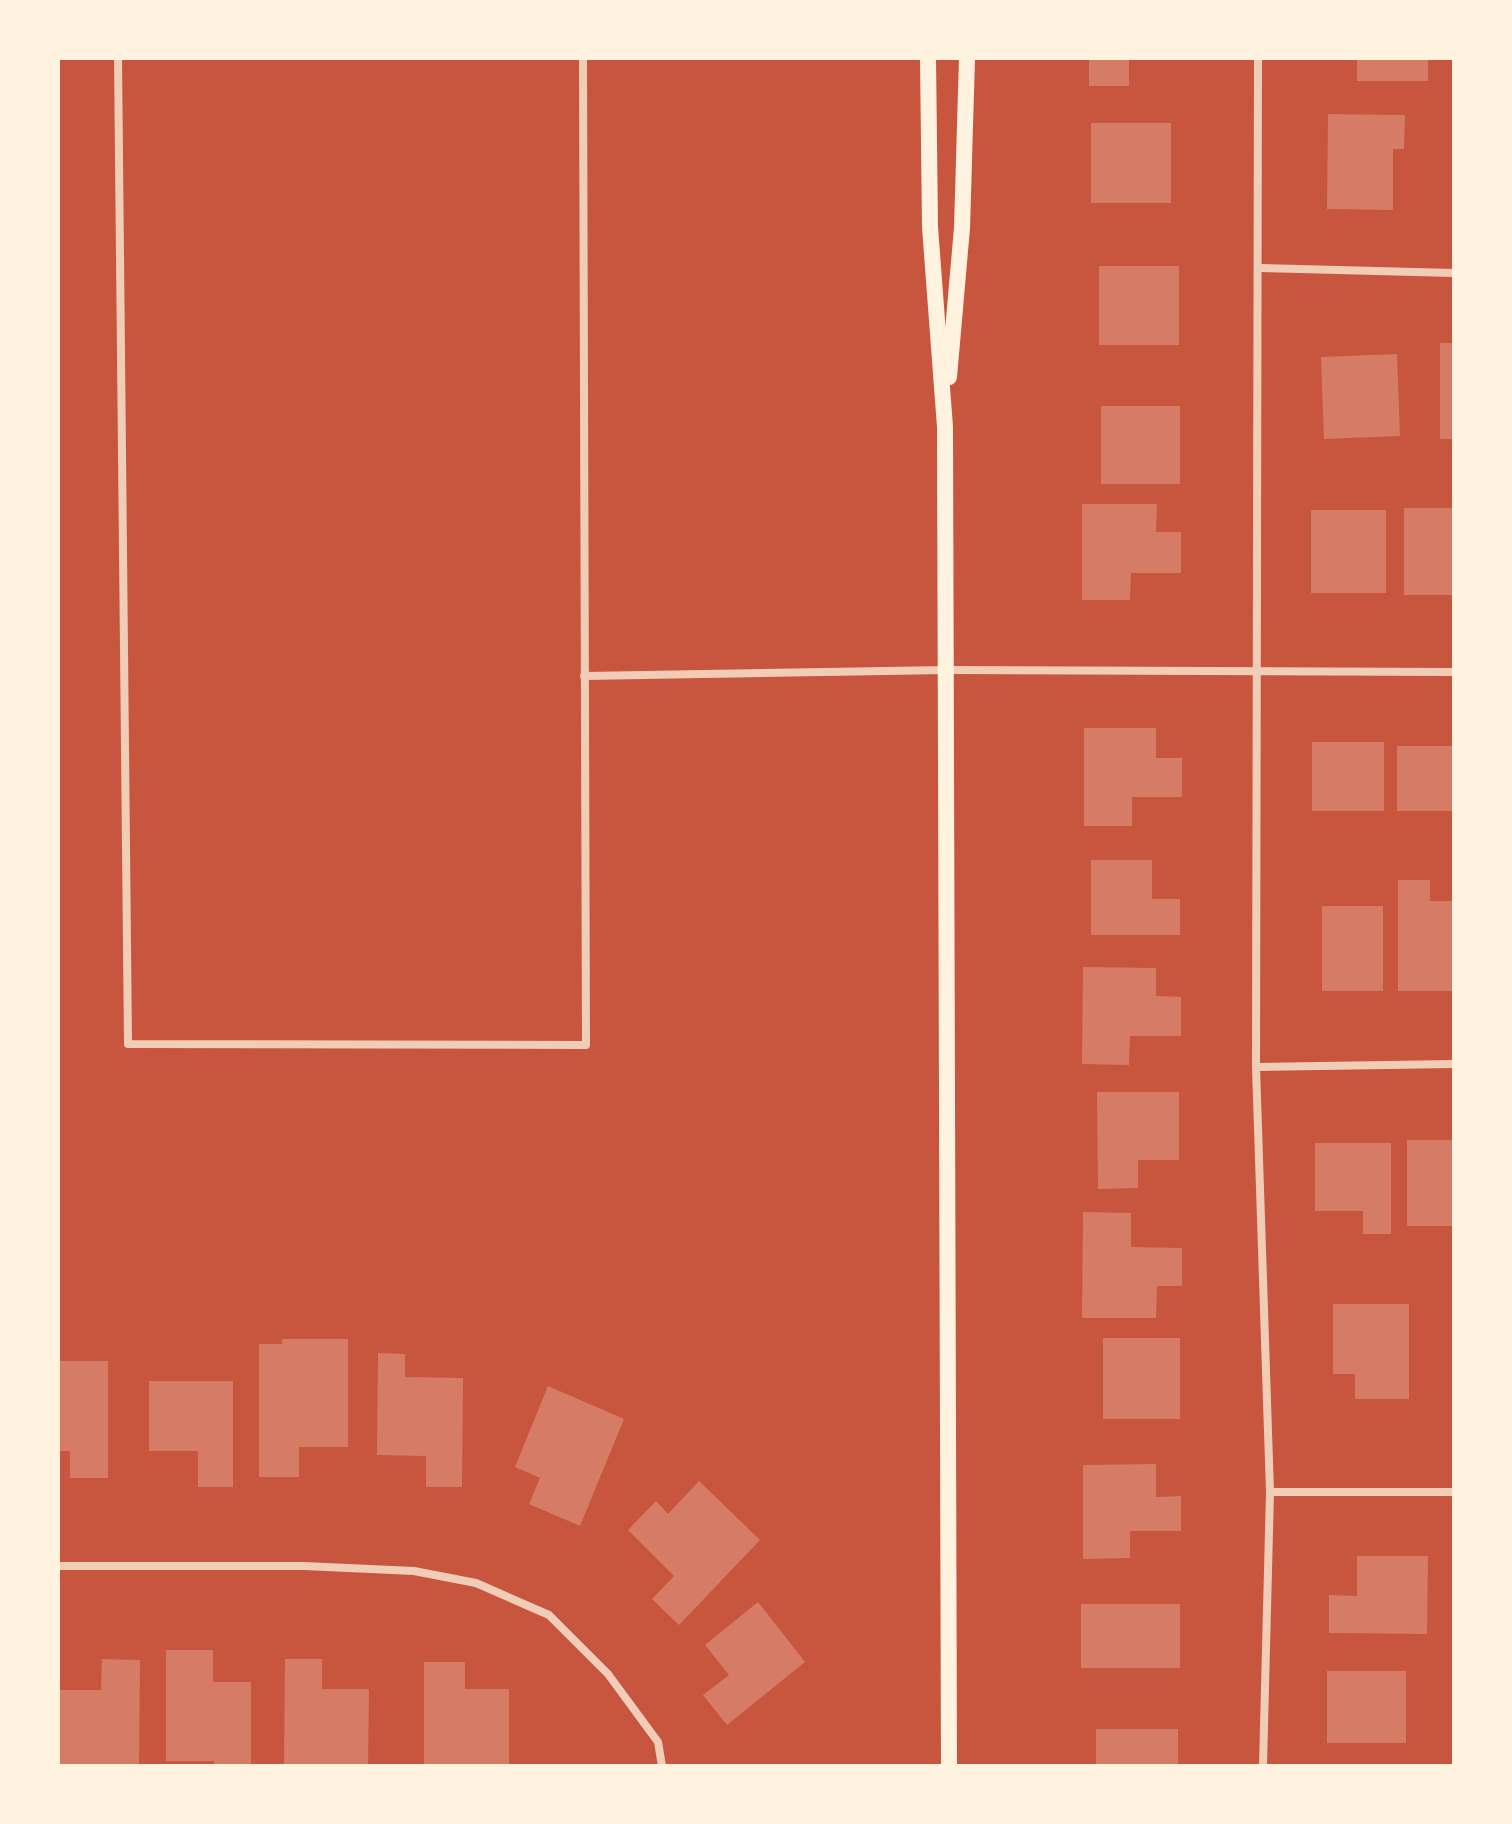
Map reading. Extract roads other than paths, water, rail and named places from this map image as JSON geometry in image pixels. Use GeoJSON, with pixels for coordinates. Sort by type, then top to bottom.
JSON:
{"type":"FeatureCollection","features":[{"type":"Feature","properties":{"kind":"main road"},"geometry":{"type":"LineString","coordinates":[[928,58],[930,227],[945,427],[949,1766]]}},
{"type":"Feature","properties":{"kind":"main road"},"geometry":{"type":"LineString","coordinates":[[945,427],[962,228],[967,58]]}},
{"type":"Feature","properties":{"kind":"street"},"geometry":{"type":"LineString","coordinates":[[118,58],[128,1044],[586,1045],[583,58]]}},
{"type":"Feature","properties":{"kind":"street"},"geometry":{"type":"LineString","coordinates":[[1258,58],[1256,1067],[1270,1492],[1263,1766]]}},
{"type":"Feature","properties":{"kind":"street"},"geometry":{"type":"LineString","coordinates":[[1258,268],[1454,273]]}},
{"type":"Feature","properties":{"kind":"street"},"geometry":{"type":"LineString","coordinates":[[584,676],[946,670],[1454,672]]}},
{"type":"Feature","properties":{"kind":"street"},"geometry":{"type":"LineString","coordinates":[[1256,1067],[1454,1064]]}},
{"type":"Feature","properties":{"kind":"street"},"geometry":{"type":"LineString","coordinates":[[1270,1492],[1454,1492]]}},
{"type":"Feature","properties":{"kind":"street"},"geometry":{"type":"LineString","coordinates":[[58,1566],[304,1566],[414,1571],[476,1583],[549,1615],[608,1674],[658,1742],[662,1766]]}}]}
